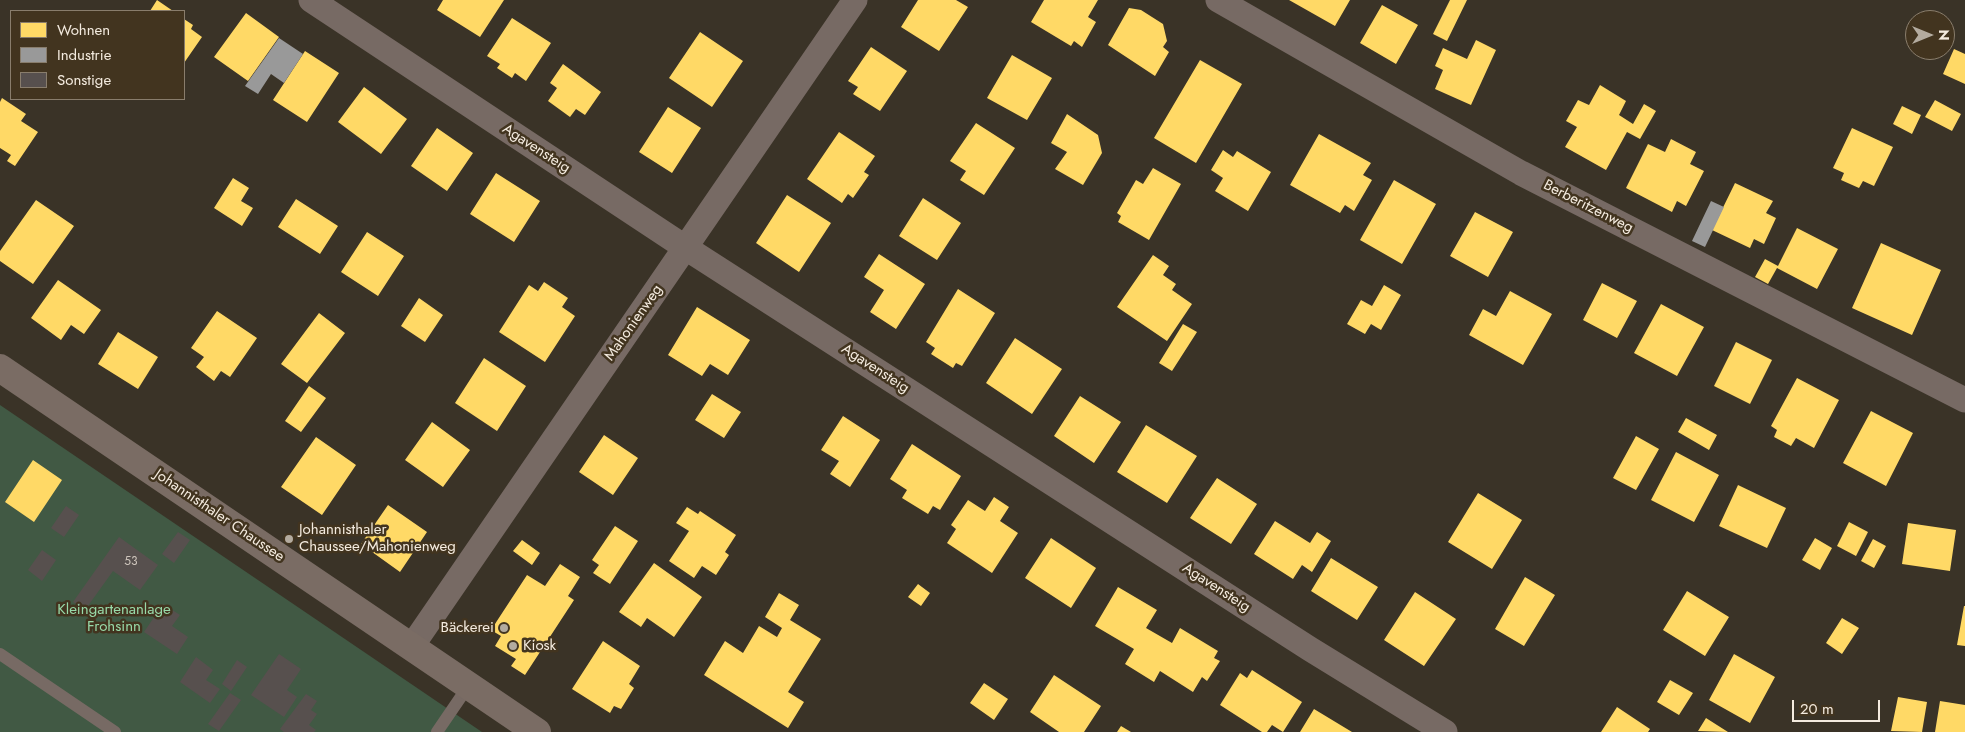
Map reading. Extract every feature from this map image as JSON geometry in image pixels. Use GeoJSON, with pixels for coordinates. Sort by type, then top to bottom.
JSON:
{"type":"FeatureCollection","features":[{"type":"Feature","properties":{"kind":"street","name":"Agavensteig"},"geometry":{"type":"LineString","coordinates":[[310,0],[686,248],[1310,649],[1445,732]]}},
{"type":"Feature","properties":{"kind":"street","name":"Mahonienweg"},"geometry":{"type":"LineString","coordinates":[[412,646],[855,0]]}},
{"type":"Feature","properties":{"kind":"street","name":"Berberitzenweg"},"geometry":{"type":"LineString","coordinates":[[1218,0],[1522,173],[1965,400]]}},
{"type":"Feature","properties":{"kind":"street","name":"Johannisthaler Chaussee"},"geometry":{"type":"LineString","coordinates":[[0,368],[537,732]]}},
{"type":"Feature","properties":{"kind":"lane"},"geometry":{"type":"LineString","coordinates":[[0,654],[115,732]]}},
{"type":"Feature","properties":{"kind":"lane"},"geometry":{"type":"LineString","coordinates":[[437,732],[469,685]]}},
{"type":"Feature","properties":{"kind":"green space","name":"Kleingartenanlage Frohsinn"},"geometry":{"type":"Polygon","coordinates":[[[0,405],[482,732],[0,732],[0,405]]]}},
{"type":"Feature","properties":{"kind":"building: Wohnen"},"geometry":{"type":"Polygon","coordinates":[[[157,0],[172,10],[151,10],[157,0]]]}},
{"type":"Feature","properties":{"kind":"building: Wohnen"},"geometry":{"type":"Polygon","coordinates":[[[443,0],[504,0],[480,37],[437,10],[443,0]]]}},
{"type":"Feature","properties":{"kind":"building: Wohnen"},"geometry":{"type":"Polygon","coordinates":[[[918,0],[956,0],[968,7],[939,51],[901,27],[918,0]]]}},
{"type":"Feature","properties":{"kind":"building: Wohnen"},"geometry":{"type":"Polygon","coordinates":[[[1044,0],[1098,0],[1088,17],[1096,22],[1082,47],[1074,41],[1071,46],[1031,22],[1044,0]]]}},
{"type":"Feature","properties":{"kind":"building: Wohnen"},"geometry":{"type":"Polygon","coordinates":[[[1289,0],[1350,0],[1335,26],[1289,0]]]}},
{"type":"Feature","properties":{"kind":"building: Wohnen"},"geometry":{"type":"Polygon","coordinates":[[[1450,0],[1467,0],[1447,41],[1433,34],[1450,0]]]}},
{"type":"Feature","properties":{"kind":"building: Wohnen"},"geometry":{"type":"Polygon","coordinates":[[[1382,5],[1418,25],[1396,64],[1360,43],[1382,5]]]}},
{"type":"Feature","properties":{"kind":"building: Wohnen"},"geometry":{"type":"Polygon","coordinates":[[[1129,8],[1141,10],[1163,24],[1167,41],[1163,47],[1169,52],[1155,76],[1108,45],[1129,8]]]}},
{"type":"Feature","properties":{"kind":"building: Wohnen"},"geometry":{"type":"Polygon","coordinates":[[[246,13],[279,37],[248,81],[214,57],[246,13]]]}},
{"type":"Feature","properties":{"kind":"building: Wohnen"},"geometry":{"type":"Polygon","coordinates":[[[512,18],[551,43],[526,81],[515,73],[512,78],[497,68],[500,64],[487,56],[512,18]]]}},
{"type":"Feature","properties":{"kind":"building: Wohnen"},"geometry":{"type":"Polygon","coordinates":[[[185,20],[193,25],[191,29],[202,37],[185,62],[185,20]]]}},
{"type":"Feature","properties":{"kind":"building: Wohnen"},"geometry":{"type":"Polygon","coordinates":[[[700,32],[743,61],[712,107],[669,78],[700,32]]]}},
{"type":"Feature","properties":{"kind":"building: Wohnen"},"geometry":{"type":"Polygon","coordinates":[[[1476,40],[1496,50],[1471,105],[1435,89],[1443,70],[1435,66],[1443,48],[1467,59],[1476,40]]]}},
{"type":"Feature","properties":{"kind":"building: Wohnen"},"geometry":{"type":"Polygon","coordinates":[[[871,47],[907,71],[880,111],[853,94],[858,87],[848,81],[871,47]]]}},
{"type":"Feature","properties":{"kind":"building: Wohnen"},"geometry":{"type":"Polygon","coordinates":[[[1955,49],[1965,54],[1965,84],[1943,74],[1949,60],[1955,60],[1955,49]]]}},
{"type":"Feature","properties":{"kind":"building: Wohnen"},"geometry":{"type":"Polygon","coordinates":[[[305,51],[339,73],[307,122],[273,100],[305,51]]]}},
{"type":"Feature","properties":{"kind":"building: Wohnen"},"geometry":{"type":"Polygon","coordinates":[[[1012,55],[1052,78],[1027,120],[987,98],[1012,55]]]}},
{"type":"Feature","properties":{"kind":"building: Wohnen"},"geometry":{"type":"Polygon","coordinates":[[[1200,60],[1242,84],[1196,163],[1154,138],[1200,60]]]}},
{"type":"Feature","properties":{"kind":"building: Wohnen"},"geometry":{"type":"Polygon","coordinates":[[[563,64],[601,92],[585,115],[576,109],[570,117],[548,101],[557,88],[550,83],[563,64]]]}},
{"type":"Feature","properties":{"kind":"building: Wohnen"},"geometry":{"type":"Polygon","coordinates":[[[1600,85],[1626,101],[1619,115],[1633,124],[1644,104],[1656,111],[1640,139],[1627,132],[1606,170],[1565,147],[1577,127],[1566,121],[1578,100],[1589,105],[1600,85]]]}},
{"type":"Feature","properties":{"kind":"building: Wohnen"},"geometry":{"type":"Polygon","coordinates":[[[364,87],[407,119],[381,154],[338,122],[364,87]]]}},
{"type":"Feature","properties":{"kind":"building: Wohnen"},"geometry":{"type":"Polygon","coordinates":[[[2,98],[26,114],[21,121],[38,132],[15,166],[7,161],[11,155],[0,148],[0,102],[2,98]]]}},
{"type":"Feature","properties":{"kind":"building: Wohnen"},"geometry":{"type":"Polygon","coordinates":[[[1935,100],[1961,114],[1952,131],[1925,117],[1935,100]]]}},
{"type":"Feature","properties":{"kind":"building: Wohnen"},"geometry":{"type":"Polygon","coordinates":[[[1902,106],[1921,115],[1912,134],[1893,124],[1902,106]]]}},
{"type":"Feature","properties":{"kind":"building: Wohnen"},"geometry":{"type":"Polygon","coordinates":[[[668,107],[701,128],[672,173],[639,152],[668,107]]]}},
{"type":"Feature","properties":{"kind":"building: Wohnen"},"geometry":{"type":"Polygon","coordinates":[[[1067,114],[1098,135],[1102,153],[1083,185],[1055,169],[1067,152],[1051,143],[1067,114]]]}},
{"type":"Feature","properties":{"kind":"building: Wohnen"},"geometry":{"type":"Polygon","coordinates":[[[976,123],[1015,148],[984,195],[960,180],[966,171],[950,161],[976,123]]]}},
{"type":"Feature","properties":{"kind":"building: Wohnen"},"geometry":{"type":"Polygon","coordinates":[[[437,128],[473,153],[447,191],[411,166],[437,128]]]}},
{"type":"Feature","properties":{"kind":"building: Wohnen"},"geometry":{"type":"Polygon","coordinates":[[[1852,128],[1893,147],[1874,186],[1863,181],[1859,188],[1841,180],[1844,173],[1833,168],[1852,128]]]}},
{"type":"Feature","properties":{"kind":"building: Wohnen"},"geometry":{"type":"Polygon","coordinates":[[[839,132],[875,156],[864,172],[869,175],[853,198],[848,194],[842,203],[807,179],[839,132]]]}},
{"type":"Feature","properties":{"kind":"building: Wohnen"},"geometry":{"type":"Polygon","coordinates":[[[1319,134],[1371,163],[1363,175],[1372,180],[1354,211],[1345,205],[1340,213],[1290,185],[1319,134]]]}},
{"type":"Feature","properties":{"kind":"building: Wohnen"},"geometry":{"type":"Polygon","coordinates":[[[1671,139],[1696,152],[1690,164],[1704,171],[1686,206],[1677,201],[1672,212],[1626,188],[1648,144],[1665,152],[1671,139]]]}},
{"type":"Feature","properties":{"kind":"building: Wohnen"},"geometry":{"type":"Polygon","coordinates":[[[1223,150],[1233,157],[1237,151],[1271,172],[1248,211],[1215,191],[1223,178],[1211,170],[1223,150]]]}},
{"type":"Feature","properties":{"kind":"building: Wohnen"},"geometry":{"type":"Polygon","coordinates":[[[1153,168],[1181,184],[1149,240],[1118,222],[1121,216],[1117,213],[1136,180],[1143,184],[1153,168]]]}},
{"type":"Feature","properties":{"kind":"building: Wohnen"},"geometry":{"type":"Polygon","coordinates":[[[496,173],[540,201],[514,242],[470,214],[496,173]]]}},
{"type":"Feature","properties":{"kind":"building: Wohnen"},"geometry":{"type":"Polygon","coordinates":[[[233,178],[249,188],[241,201],[253,208],[242,226],[214,208],[233,178]]]}},
{"type":"Feature","properties":{"kind":"building: Wohnen"},"geometry":{"type":"Polygon","coordinates":[[[1394,180],[1436,204],[1402,264],[1360,240],[1394,180]]]}},
{"type":"Feature","properties":{"kind":"building: Wohnen"},"geometry":{"type":"Polygon","coordinates":[[[1735,183],[1773,201],[1766,213],[1776,218],[1764,244],[1754,239],[1750,248],[1712,230],[1735,183]]]}},
{"type":"Feature","properties":{"kind":"building: Wohnen"},"geometry":{"type":"Polygon","coordinates":[[[787,195],[831,223],[799,272],[756,243],[787,195]]]}},
{"type":"Feature","properties":{"kind":"building: Wohnen"},"geometry":{"type":"Polygon","coordinates":[[[923,198],[961,223],[937,260],[899,236],[923,198]]]}},
{"type":"Feature","properties":{"kind":"building: Wohnen"},"geometry":{"type":"Polygon","coordinates":[[[296,199],[338,226],[320,254],[278,227],[296,199]]]}},
{"type":"Feature","properties":{"kind":"building: Wohnen"},"geometry":{"type":"Polygon","coordinates":[[[36,200],[74,226],[33,284],[0,261],[0,251],[36,200]]]}},
{"type":"Feature","properties":{"kind":"building: Wohnen"},"geometry":{"type":"Polygon","coordinates":[[[1475,212],[1513,232],[1488,277],[1450,256],[1475,212]]]}},
{"type":"Feature","properties":{"kind":"building: Wohnen"},"geometry":{"type":"Polygon","coordinates":[[[1797,228],[1838,249],[1817,289],[1777,268],[1768,284],[1755,277],[1765,259],[1778,266],[1797,228]]]}},
{"type":"Feature","properties":{"kind":"building: Wohnen"},"geometry":{"type":"Polygon","coordinates":[[[367,232],[404,256],[378,296],[341,272],[367,232]]]}},
{"type":"Feature","properties":{"kind":"building: Wohnen"},"geometry":{"type":"Polygon","coordinates":[[[1881,243],[1941,270],[1912,335],[1852,308],[1881,243]]]}},
{"type":"Feature","properties":{"kind":"building: Wohnen"},"geometry":{"type":"Polygon","coordinates":[[[879,254],[925,284],[896,329],[870,312],[884,290],[864,277],[879,254]]]}},
{"type":"Feature","properties":{"kind":"building: Wohnen"},"geometry":{"type":"Polygon","coordinates":[[[1153,255],[1169,266],[1163,275],[1176,284],[1172,290],[1192,304],[1167,341],[1117,307],[1153,255]]]}},
{"type":"Feature","properties":{"kind":"building: Wohnen"},"geometry":{"type":"Polygon","coordinates":[[[58,280],[101,310],[84,334],[71,325],[61,340],[31,318],[58,280]]]}},
{"type":"Feature","properties":{"kind":"building: Wohnen"},"geometry":{"type":"Polygon","coordinates":[[[544,282],[568,298],[562,307],[575,316],[545,362],[499,332],[529,285],[538,291],[544,282]]]}},
{"type":"Feature","properties":{"kind":"building: Wohnen"},"geometry":{"type":"Polygon","coordinates":[[[1602,283],[1637,301],[1617,338],[1583,320],[1602,283]]]}},
{"type":"Feature","properties":{"kind":"building: Wohnen"},"geometry":{"type":"Polygon","coordinates":[[[1384,285],[1401,295],[1381,330],[1371,324],[1365,334],[1347,324],[1361,300],[1372,306],[1384,285]]]}},
{"type":"Feature","properties":{"kind":"building: Wohnen"},"geometry":{"type":"Polygon","coordinates":[[[958,289],[995,313],[962,366],[956,363],[953,368],[931,354],[935,348],[926,342],[958,289]]]}},
{"type":"Feature","properties":{"kind":"building: Wohnen"},"geometry":{"type":"Polygon","coordinates":[[[1510,291],[1552,314],[1523,365],[1469,335],[1483,309],[1496,316],[1510,291]]]}},
{"type":"Feature","properties":{"kind":"building: Wohnen"},"geometry":{"type":"Polygon","coordinates":[[[419,298],[443,315],[425,342],[401,326],[419,298]]]}},
{"type":"Feature","properties":{"kind":"building: Wohnen"},"geometry":{"type":"Polygon","coordinates":[[[1661,304],[1704,327],[1677,376],[1634,353],[1661,304]]]}},
{"type":"Feature","properties":{"kind":"building: Wohnen"},"geometry":{"type":"Polygon","coordinates":[[[697,307],[750,340],[728,375],[710,364],[702,376],[668,355],[697,307]]]}},
{"type":"Feature","properties":{"kind":"building: Wohnen"},"geometry":{"type":"Polygon","coordinates":[[[217,311],[257,338],[230,377],[221,371],[214,381],[196,367],[204,357],[191,348],[217,311]]]}},
{"type":"Feature","properties":{"kind":"building: Wohnen"},"geometry":{"type":"Polygon","coordinates":[[[319,313],[345,333],[307,383],[281,364],[319,313]]]}},
{"type":"Feature","properties":{"kind":"building: Wohnen"},"geometry":{"type":"Polygon","coordinates":[[[1183,324],[1197,332],[1172,371],[1159,363],[1183,324]]]}},
{"type":"Feature","properties":{"kind":"building: Wohnen"},"geometry":{"type":"Polygon","coordinates":[[[118,332],[158,357],[138,389],[98,364],[118,332]]]}},
{"type":"Feature","properties":{"kind":"building: Wohnen"},"geometry":{"type":"Polygon","coordinates":[[[1015,338],[1062,369],[1032,414],[986,383],[1015,338]]]}},
{"type":"Feature","properties":{"kind":"building: Wohnen"},"geometry":{"type":"Polygon","coordinates":[[[1736,342],[1772,360],[1750,404],[1714,386],[1736,342]]]}},
{"type":"Feature","properties":{"kind":"building: Wohnen"},"geometry":{"type":"Polygon","coordinates":[[[484,358],[526,386],[497,431],[455,403],[484,358]]]}},
{"type":"Feature","properties":{"kind":"building: Wohnen"},"geometry":{"type":"Polygon","coordinates":[[[1797,378],[1839,400],[1814,448],[1796,438],[1791,446],[1774,437],[1777,430],[1771,426],[1797,378]]]}},
{"type":"Feature","properties":{"kind":"building: Wohnen"},"geometry":{"type":"Polygon","coordinates":[[[309,386],[326,398],[301,432],[285,421],[309,386]]]}},
{"type":"Feature","properties":{"kind":"building: Wohnen"},"geometry":{"type":"Polygon","coordinates":[[[712,394],[741,412],[724,438],[695,420],[712,394]]]}},
{"type":"Feature","properties":{"kind":"building: Wohnen"},"geometry":{"type":"Polygon","coordinates":[[[1080,396],[1121,422],[1094,463],[1054,436],[1080,396]]]}},
{"type":"Feature","properties":{"kind":"building: Wohnen"},"geometry":{"type":"Polygon","coordinates":[[[1871,411],[1913,433],[1886,486],[1843,463],[1871,411]]]}},
{"type":"Feature","properties":{"kind":"building: Wohnen"},"geometry":{"type":"Polygon","coordinates":[[[843,416],[880,440],[850,487],[830,474],[839,461],[821,450],[843,416]]]}},
{"type":"Feature","properties":{"kind":"building: Wohnen"},"geometry":{"type":"Polygon","coordinates":[[[1686,418],[1717,435],[1709,450],[1678,432],[1686,418]]]}},
{"type":"Feature","properties":{"kind":"building: Wohnen"},"geometry":{"type":"Polygon","coordinates":[[[432,422],[470,450],[443,487],[405,460],[432,422]]]}},
{"type":"Feature","properties":{"kind":"building: Wohnen"},"geometry":{"type":"Polygon","coordinates":[[[1146,425],[1197,456],[1167,503],[1117,472],[1146,425]]]}},
{"type":"Feature","properties":{"kind":"building: Wohnen"},"geometry":{"type":"Polygon","coordinates":[[[604,435],[638,458],[613,495],[579,472],[604,435]]]}},
{"type":"Feature","properties":{"kind":"building: Wohnen"},"geometry":{"type":"Polygon","coordinates":[[[1636,436],[1659,449],[1636,490],[1613,478],[1636,436]]]}},
{"type":"Feature","properties":{"kind":"building: Wohnen"},"geometry":{"type":"Polygon","coordinates":[[[316,437],[356,465],[322,515],[281,487],[316,437]]]}},
{"type":"Feature","properties":{"kind":"building: Wohnen"},"geometry":{"type":"Polygon","coordinates":[[[912,444],[961,476],[940,510],[933,506],[928,514],[902,498],[907,490],[890,479],[912,444]]]}},
{"type":"Feature","properties":{"kind":"building: Wohnen"},"geometry":{"type":"Polygon","coordinates":[[[1676,452],[1719,475],[1694,522],[1651,500],[1676,452]]]}},
{"type":"Feature","properties":{"kind":"building: Wohnen"},"geometry":{"type":"Polygon","coordinates":[[[33,460],[62,480],[34,522],[5,502],[33,460]]]}},
{"type":"Feature","properties":{"kind":"building: Wohnen"},"geometry":{"type":"Polygon","coordinates":[[[1217,478],[1257,504],[1231,544],[1190,518],[1217,478]]]}},
{"type":"Feature","properties":{"kind":"building: Wohnen"},"geometry":{"type":"Polygon","coordinates":[[[1738,485],[1786,508],[1767,548],[1719,526],[1738,485]]]}},
{"type":"Feature","properties":{"kind":"building: Wohnen"},"geometry":{"type":"Polygon","coordinates":[[[1478,493],[1522,520],[1492,569],[1448,542],[1478,493]]]}},
{"type":"Feature","properties":{"kind":"building: Wohnen"},"geometry":{"type":"Polygon","coordinates":[[[994,497],[1009,507],[1000,521],[1018,533],[992,573],[947,543],[956,529],[951,525],[968,500],[985,511],[994,497]]]}},
{"type":"Feature","properties":{"kind":"building: Wohnen"},"geometry":{"type":"Polygon","coordinates":[[[388,505],[427,532],[400,572],[361,544],[388,505]]]}},
{"type":"Feature","properties":{"kind":"building: Wohnen"},"geometry":{"type":"Polygon","coordinates":[[[687,507],[698,514],[700,511],[736,535],[725,552],[729,555],[716,575],[702,566],[694,578],[669,561],[689,531],[676,523],[687,507]]]}},
{"type":"Feature","properties":{"kind":"building: Wohnen"},"geometry":{"type":"Polygon","coordinates":[[[1275,521],[1310,543],[1317,532],[1331,541],[1312,572],[1302,565],[1293,579],[1254,554],[1275,521]]]}},
{"type":"Feature","properties":{"kind":"building: Wohnen"},"geometry":{"type":"Polygon","coordinates":[[[1849,522],[1868,532],[1856,556],[1837,546],[1849,522]]]}},
{"type":"Feature","properties":{"kind":"building: Wohnen"},"geometry":{"type":"Polygon","coordinates":[[[1908,523],[1956,530],[1950,571],[1902,564],[1908,523]]]}},
{"type":"Feature","properties":{"kind":"building: Wohnen"},"geometry":{"type":"Polygon","coordinates":[[[615,526],[638,541],[610,584],[593,573],[599,565],[592,560],[615,526]]]}},
{"type":"Feature","properties":{"kind":"building: Wohnen"},"geometry":{"type":"Polygon","coordinates":[[[1051,538],[1096,568],[1071,608],[1025,578],[1051,538]]]}},
{"type":"Feature","properties":{"kind":"building: Wohnen"},"geometry":{"type":"Polygon","coordinates":[[[1815,538],[1832,548],[1820,570],[1802,560],[1815,538]]]}},
{"type":"Feature","properties":{"kind":"building: Wohnen"},"geometry":{"type":"Polygon","coordinates":[[[1873,539],[1886,546],[1874,568],[1861,561],[1873,539]]]}},
{"type":"Feature","properties":{"kind":"building: Wohnen"},"geometry":{"type":"Polygon","coordinates":[[[522,540],[540,553],[532,565],[513,551],[522,540]]]}},
{"type":"Feature","properties":{"kind":"building: Wohnen"},"geometry":{"type":"Polygon","coordinates":[[[1331,558],[1378,587],[1357,620],[1311,591],[1331,558]]]}},
{"type":"Feature","properties":{"kind":"building: Wohnen"},"geometry":{"type":"Polygon","coordinates":[[[654,563],[702,597],[674,637],[647,618],[641,627],[619,612],[654,563]]]}},
{"type":"Feature","properties":{"kind":"building: Wohnen"},"geometry":{"type":"Polygon","coordinates":[[[560,564],[580,577],[568,596],[574,600],[525,675],[511,666],[516,659],[495,646],[501,636],[491,630],[527,575],[545,586],[560,564]]]}},
{"type":"Feature","properties":{"kind":"building: Wohnen"},"geometry":{"type":"Polygon","coordinates":[[[1525,577],[1555,595],[1524,646],[1495,629],[1525,577]]]}},
{"type":"Feature","properties":{"kind":"building: Wohnen"},"geometry":{"type":"Polygon","coordinates":[[[918,584],[930,593],[921,606],[908,597],[918,584]]]}},
{"type":"Feature","properties":{"kind":"building: Wohnen"},"geometry":{"type":"Polygon","coordinates":[[[1118,587],[1157,610],[1146,628],[1172,643],[1180,628],[1218,651],[1214,658],[1220,661],[1207,681],[1202,677],[1193,692],[1160,671],[1154,682],[1125,664],[1134,649],[1095,626],[1118,587]]]}},
{"type":"Feature","properties":{"kind":"building: Wohnen"},"geometry":{"type":"Polygon","coordinates":[[[1687,591],[1729,617],[1705,656],[1663,630],[1687,591]]]}},
{"type":"Feature","properties":{"kind":"building: Wohnen"},"geometry":{"type":"Polygon","coordinates":[[[1415,592],[1456,619],[1424,666],[1384,640],[1415,592]]]}},
{"type":"Feature","properties":{"kind":"building: Wohnen"},"geometry":{"type":"Polygon","coordinates":[[[779,593],[799,605],[790,620],[821,639],[788,692],[804,702],[788,728],[704,675],[725,641],[743,653],[759,626],[777,637],[782,628],[765,617],[779,593]]]}},
{"type":"Feature","properties":{"kind":"building: Wohnen"},"geometry":{"type":"Polygon","coordinates":[[[1965,606],[1965,646],[1957,645],[1965,606]]]}},
{"type":"Feature","properties":{"kind":"building: Wohnen"},"geometry":{"type":"Polygon","coordinates":[[[1842,618],[1859,628],[1842,654],[1826,643],[1842,618]]]}},
{"type":"Feature","properties":{"kind":"building: Wohnen"},"geometry":{"type":"Polygon","coordinates":[[[603,641],[640,666],[629,684],[634,688],[621,709],[614,706],[610,713],[572,689],[603,641]]]}},
{"type":"Feature","properties":{"kind":"building: Wohnen"},"geometry":{"type":"Polygon","coordinates":[[[1734,654],[1775,677],[1750,723],[1709,700],[1734,654]]]}},
{"type":"Feature","properties":{"kind":"building: Wohnen"},"geometry":{"type":"Polygon","coordinates":[[[1252,670],[1302,702],[1283,732],[1272,725],[1267,732],[1262,732],[1220,705],[1240,673],[1247,678],[1252,670]]]}},
{"type":"Feature","properties":{"kind":"building: Wohnen"},"geometry":{"type":"Polygon","coordinates":[[[1054,675],[1101,706],[1084,732],[1059,732],[1030,712],[1054,675]]]}},
{"type":"Feature","properties":{"kind":"building: Wohnen"},"geometry":{"type":"Polygon","coordinates":[[[1670,680],[1693,693],[1679,715],[1657,702],[1670,680]]]}},
{"type":"Feature","properties":{"kind":"building: Wohnen"},"geometry":{"type":"Polygon","coordinates":[[[984,683],[1008,699],[994,720],[970,703],[984,683]]]}},
{"type":"Feature","properties":{"kind":"building: Wohnen"},"geometry":{"type":"Polygon","coordinates":[[[1898,697],[1927,702],[1922,732],[1891,731],[1898,697]]]}},
{"type":"Feature","properties":{"kind":"building: Wohnen"},"geometry":{"type":"Polygon","coordinates":[[[1940,701],[1965,705],[1965,732],[1935,732],[1940,701]]]}},
{"type":"Feature","properties":{"kind":"building: Wohnen"},"geometry":{"type":"Polygon","coordinates":[[[1617,707],[1650,729],[1648,732],[1601,732],[1617,707]]]}},
{"type":"Feature","properties":{"kind":"building: Wohnen"},"geometry":{"type":"Polygon","coordinates":[[[1314,709],[1352,732],[1300,732],[1314,709]]]}},
{"type":"Feature","properties":{"kind":"building: Wohnen"},"geometry":{"type":"Polygon","coordinates":[[[1706,718],[1728,732],[1698,731],[1706,718]]]}},
{"type":"Feature","properties":{"kind":"building: Wohnen"},"geometry":{"type":"Polygon","coordinates":[[[1121,726],[1131,732],[1117,732],[1121,726]]]}},
{"type":"Feature","properties":{"kind":"building: Industrie"},"geometry":{"type":"Polygon","coordinates":[[[279,38],[303,54],[284,83],[271,74],[258,94],[245,86],[279,38]]]}},
{"type":"Feature","properties":{"kind":"building: Industrie"},"geometry":{"type":"Polygon","coordinates":[[[1711,201],[1724,207],[1705,247],[1692,241],[1711,201]]]}},
{"type":"Feature","properties":{"kind":"building: Sonstige"},"geometry":{"type":"Polygon","coordinates":[[[66,506],[79,515],[64,537],[51,528],[66,506]]]}},
{"type":"Feature","properties":{"kind":"building: Sonstige"},"geometry":{"type":"Polygon","coordinates":[[[178,532],[190,540],[174,563],[162,554],[178,532]]]}},
{"type":"Feature","properties":{"kind":"building: Sonstige"},"geometry":{"type":"Polygon","coordinates":[[[119,537],[158,565],[140,590],[113,571],[85,610],[73,602],[119,537]]]}},
{"type":"Feature","properties":{"kind":"building: Sonstige"},"geometry":{"type":"Polygon","coordinates":[[[42,550],[56,560],[42,581],[28,570],[42,550]]]}},
{"type":"Feature","properties":{"kind":"building: Sonstige"},"geometry":{"type":"Polygon","coordinates":[[[163,604],[180,615],[172,626],[188,637],[177,654],[144,632],[163,604]]]}},
{"type":"Feature","properties":{"kind":"building: Sonstige"},"geometry":{"type":"Polygon","coordinates":[[[279,654],[301,669],[287,690],[297,697],[284,717],[251,695],[279,654]]]}},
{"type":"Feature","properties":{"kind":"building: Sonstige"},"geometry":{"type":"Polygon","coordinates":[[[196,657],[213,670],[206,680],[220,689],[210,703],[180,682],[196,657]]]}},
{"type":"Feature","properties":{"kind":"building: Sonstige"},"geometry":{"type":"Polygon","coordinates":[[[237,660],[247,667],[231,691],[222,684],[237,660]]]}},
{"type":"Feature","properties":{"kind":"building: Sonstige"},"geometry":{"type":"Polygon","coordinates":[[[230,693],[241,700],[219,731],[208,724],[230,693]]]}},
{"type":"Feature","properties":{"kind":"building: Sonstige"},"geometry":{"type":"Polygon","coordinates":[[[306,694],[317,701],[311,710],[317,714],[309,725],[316,730],[314,732],[284,732],[280,729],[306,694]]]}},
{"type":"Feature","properties":{"kind":"place","name":"Johannisthaler Chaussee/Mahonienweg"},"geometry":{"type":"Point","coordinates":[289,539]}},
{"type":"Feature","properties":{"kind":"place","name":"Bäckerei"},"geometry":{"type":"Point","coordinates":[504,628]}},
{"type":"Feature","properties":{"kind":"place","name":"Kiosk"},"geometry":{"type":"Point","coordinates":[513,646]}}]}
